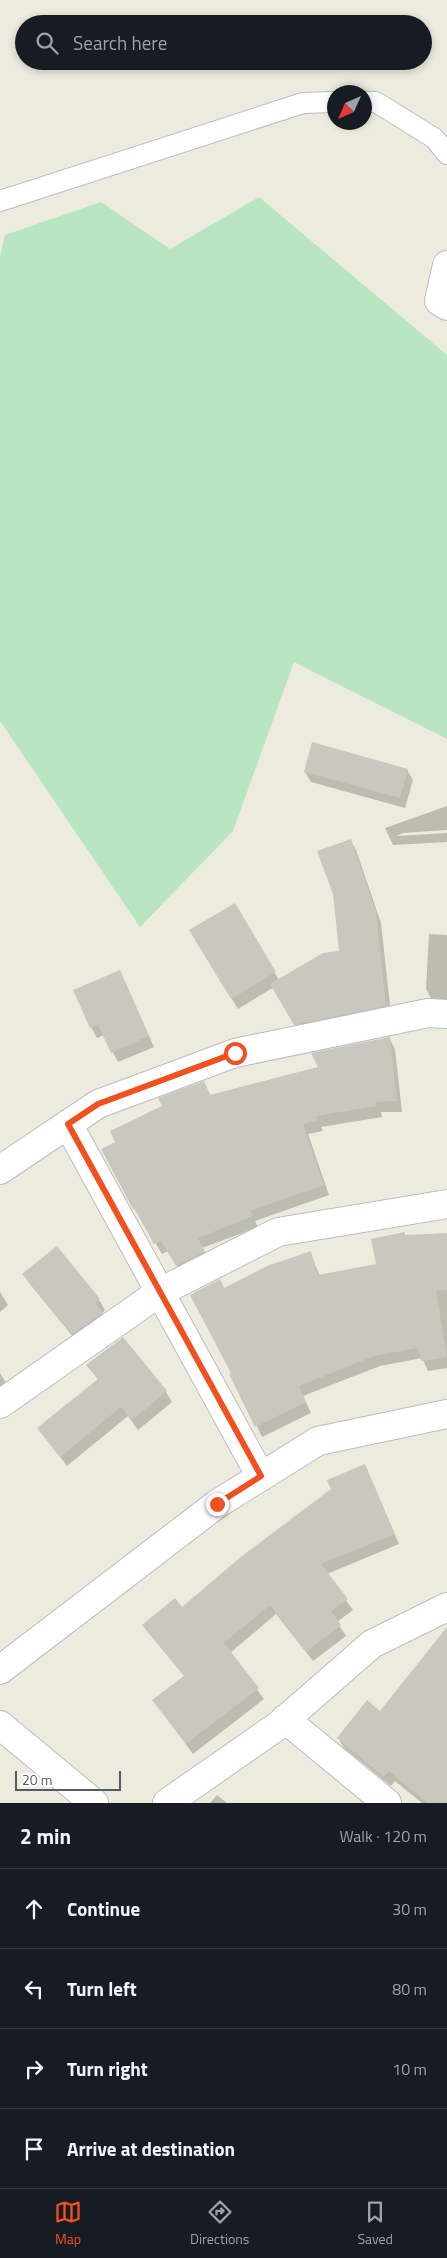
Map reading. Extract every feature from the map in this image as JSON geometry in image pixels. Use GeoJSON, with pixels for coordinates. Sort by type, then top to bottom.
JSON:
{"type":"FeatureCollection","features":[{"type":"Feature","properties":{"kind":"street"},"geometry":{"type":"LineString","coordinates":[[447,265],[439,301],[447,306]]}},
{"type":"Feature","properties":{"kind":"street"},"geometry":{"type":"LineString","coordinates":[[0,1170],[98,1104],[235,1053],[428,1013],[447,1014]]}},
{"type":"Feature","properties":{"kind":"street"},"geometry":{"type":"LineString","coordinates":[[68,1124],[261,1476]]}},
{"type":"Feature","properties":{"kind":"street"},"geometry":{"type":"LineString","coordinates":[[0,1404],[160,1292],[278,1232],[447,1204]]}},
{"type":"Feature","properties":{"kind":"street"},"geometry":{"type":"LineString","coordinates":[[0,1670],[217,1504],[318,1441],[447,1414]]}},
{"type":"Feature","properties":{"kind":"street"},"geometry":{"type":"LineString","coordinates":[[167,1803],[285,1719],[372,1644],[447,1607]]}},
{"type":"Feature","properties":{"kind":"street"},"geometry":{"type":"LineString","coordinates":[[285,1719],[387,1803]]}},
{"type":"Feature","properties":{"kind":"street"},"geometry":{"type":"LineString","coordinates":[[0,1725],[94,1803]]}},
{"type":"Feature","properties":{"kind":"lane"},"geometry":{"type":"LineString","coordinates":[[0,201],[304,103],[327,102]]}},
{"type":"Feature","properties":{"kind":"lane"},"geometry":{"type":"LineString","coordinates":[[372,102],[376,102],[434,138],[447,154]]}},
{"type":"Feature","properties":{"kind":"green space"},"geometry":{"type":"Polygon","coordinates":[[[259,197],[447,355],[447,739],[294,662],[233,831],[140,927],[0,721],[0,256],[5,235],[101,202],[170,249],[259,197]]]}},
{"type":"Feature","properties":{"kind":"building"},"geometry":{"type":"Polygon","coordinates":[[[312,742],[408,769],[400,798],[304,772],[312,742]]]}},
{"type":"Feature","properties":{"kind":"building"},"geometry":{"type":"Polygon","coordinates":[[[351,839],[376,912],[386,1006],[294,1025],[270,984],[323,953],[339,951],[333,894],[317,851],[351,839]]]}},
{"type":"Feature","properties":{"kind":"building"},"geometry":{"type":"Polygon","coordinates":[[[235,903],[276,972],[231,999],[189,930],[235,903]]]}},
{"type":"Feature","properties":{"kind":"building"},"geometry":{"type":"Polygon","coordinates":[[[120,970],[149,1036],[111,1053],[98,1025],[90,1028],[73,990],[120,970]]]}},
{"type":"Feature","properties":{"kind":"building"},"geometry":{"type":"Polygon","coordinates":[[[390,1037],[397,1101],[376,1102],[377,1106],[316,1116],[317,1120],[303,1124],[324,1185],[250,1211],[253,1216],[198,1238],[205,1252],[176,1266],[161,1241],[154,1244],[101,1149],[115,1142],[110,1131],[162,1106],[158,1098],[204,1081],[210,1095],[318,1067],[311,1053],[390,1037]]]}},
{"type":"Feature","properties":{"kind":"building"},"geometry":{"type":"Polygon","coordinates":[[[405,1232],[405,1235],[447,1233],[447,1290],[436,1291],[447,1357],[421,1361],[418,1348],[374,1356],[299,1386],[306,1402],[255,1427],[229,1374],[231,1373],[190,1295],[220,1279],[224,1288],[267,1266],[311,1251],[318,1275],[376,1264],[371,1239],[405,1232]]]}},
{"type":"Feature","properties":{"kind":"building"},"geometry":{"type":"Polygon","coordinates":[[[57,1246],[100,1299],[95,1303],[103,1313],[72,1334],[22,1274],[57,1246]]]}},
{"type":"Feature","properties":{"kind":"building"},"geometry":{"type":"Polygon","coordinates":[[[123,1337],[167,1391],[132,1420],[121,1407],[60,1457],[37,1428],[98,1379],[86,1365],[123,1337]]]}},
{"type":"Feature","properties":{"kind":"building"},"geometry":{"type":"Polygon","coordinates":[[[365,1464],[395,1534],[321,1564],[348,1599],[331,1611],[341,1625],[306,1652],[270,1605],[224,1643],[259,1688],[186,1744],[152,1700],[184,1676],[142,1625],[175,1598],[182,1607],[242,1556],[331,1489],[327,1480],[365,1464]]]}},
{"type":"Feature","properties":{"kind":"building"},"geometry":{"type":"Polygon","coordinates":[[[447,1627],[447,1803],[427,1803],[389,1771],[384,1777],[337,1738],[367,1700],[380,1711],[447,1627]]]}},
{"type":"Feature","properties":{"kind":"route"},"geometry":{"type":"LineString","coordinates":[[217,1504],[261,1476],[68,1124],[98,1104],[235,1053]]}}]}
